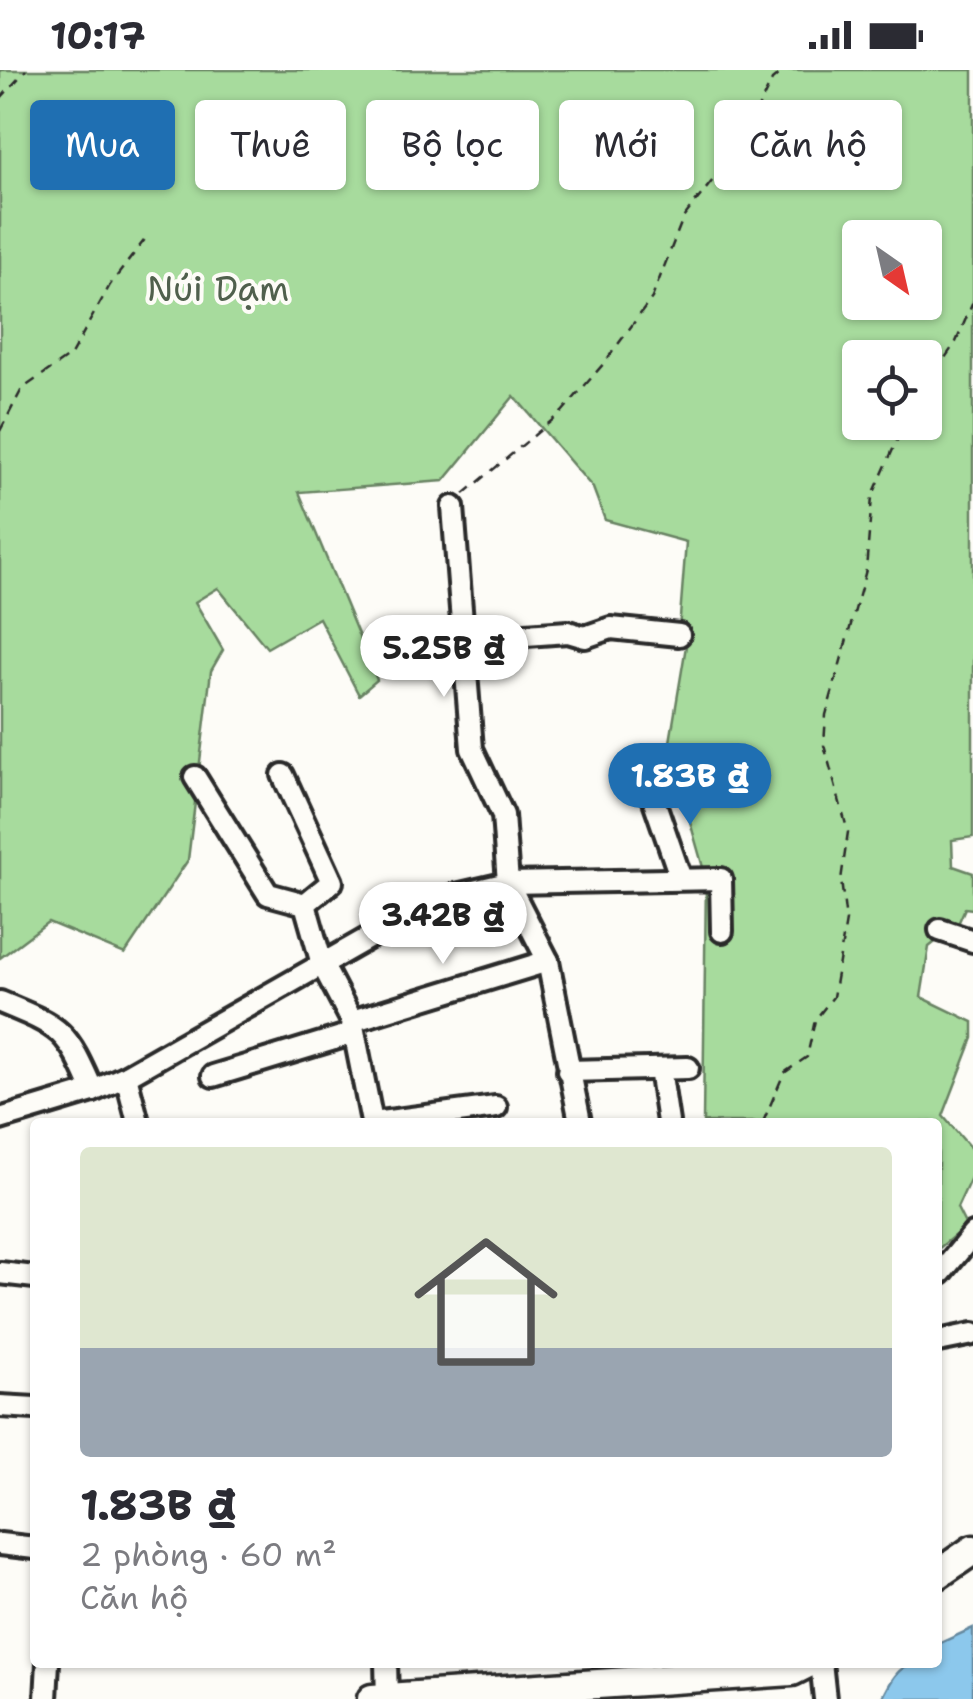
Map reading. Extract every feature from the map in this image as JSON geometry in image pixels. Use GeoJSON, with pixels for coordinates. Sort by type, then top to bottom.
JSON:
{"type":"FeatureCollection","features":[{"type":"Feature","properties":{"kind":"main road"},"geometry":{"type":"LineString","coordinates":[[942,1571],[973,1550]]}},
{"type":"Feature","properties":{"kind":"main road"},"geometry":{"type":"LineString","coordinates":[[372,1699],[615,1672],[792,1672],[799,1668]]}},
{"type":"Feature","properties":{"kind":"street"},"geometry":{"type":"LineString","coordinates":[[453,506],[472,749],[503,815],[508,883],[548,961],[579,1118]]}},
{"type":"Feature","properties":{"kind":"street"},"geometry":{"type":"LineString","coordinates":[[466,664],[526,634],[568,632],[585,637],[611,628],[680,635]]}},
{"type":"Feature","properties":{"kind":"street"},"geometry":{"type":"LineString","coordinates":[[283,776],[332,882],[306,904]]}},
{"type":"Feature","properties":{"kind":"street"},"geometry":{"type":"LineString","coordinates":[[195,778],[268,894],[306,904]]}},
{"type":"Feature","properties":{"kind":"street"},"geometry":{"type":"LineString","coordinates":[[651,792],[681,879]]}},
{"type":"Feature","properties":{"kind":"street"},"geometry":{"type":"LineString","coordinates":[[0,1119],[93,1091],[126,1076],[435,900],[508,883],[721,878],[722,931]]}},
{"type":"Feature","properties":{"kind":"street"},"geometry":{"type":"LineString","coordinates":[[306,904],[322,964],[353,1027],[371,1118]]}},
{"type":"Feature","properties":{"kind":"street"},"geometry":{"type":"LineString","coordinates":[[940,930],[973,941]]}},
{"type":"Feature","properties":{"kind":"street"},"geometry":{"type":"LineString","coordinates":[[213,1076],[548,961]]}},
{"type":"Feature","properties":{"kind":"street"},"geometry":{"type":"LineString","coordinates":[[0,1002],[63,1033],[78,1052],[93,1091]]}},
{"type":"Feature","properties":{"kind":"street"},"geometry":{"type":"LineString","coordinates":[[568,1071],[688,1068]]}},
{"type":"Feature","properties":{"kind":"street"},"geometry":{"type":"LineString","coordinates":[[660,1069],[667,1118]]}},
{"type":"Feature","properties":{"kind":"street"},"geometry":{"type":"LineString","coordinates":[[126,1076],[137,1118]]}},
{"type":"Feature","properties":{"kind":"street"},"geometry":{"type":"LineString","coordinates":[[410,1118],[496,1106]]}},
{"type":"Feature","properties":{"kind":"street"},"geometry":{"type":"LineString","coordinates":[[942,1271],[973,1234]]}},
{"type":"Feature","properties":{"kind":"street"},"geometry":{"type":"LineString","coordinates":[[0,1273],[30,1276]]}},
{"type":"Feature","properties":{"kind":"street"},"geometry":{"type":"LineString","coordinates":[[942,1342],[971,1339]]}},
{"type":"Feature","properties":{"kind":"street"},"geometry":{"type":"LineString","coordinates":[[0,1406],[30,1408]]}},
{"type":"Feature","properties":{"kind":"street"},"geometry":{"type":"LineString","coordinates":[[0,1544],[30,1547]]}},
{"type":"Feature","properties":{"kind":"street"},"geometry":{"type":"LineString","coordinates":[[46,1699],[48,1668]]}},
{"type":"Feature","properties":{"kind":"street"},"geometry":{"type":"LineString","coordinates":[[386,1668],[387,1699]]}},
{"type":"Feature","properties":{"kind":"street"},"geometry":{"type":"LineString","coordinates":[[821,1668],[825,1699]]}},
{"type":"Feature","properties":{"kind":"path"},"geometry":{"type":"LineString","coordinates":[[0,99],[26,70]]}},
{"type":"Feature","properties":{"kind":"path"},"geometry":{"type":"LineString","coordinates":[[453,506],[474,482],[562,412],[605,362],[652,298],[683,218],[740,147],[772,80],[784,70]]}},
{"type":"Feature","properties":{"kind":"path"},"geometry":{"type":"LineString","coordinates":[[0,431],[22,388],[71,355],[110,285],[146,238]]}},
{"type":"Feature","properties":{"kind":"path"},"geometry":{"type":"LineString","coordinates":[[942,362],[956,342],[973,302]]}},
{"type":"Feature","properties":{"kind":"path"},"geometry":{"type":"LineString","coordinates":[[764,1118],[784,1073],[807,1057],[815,1020],[828,1009],[835,986],[846,922],[841,880],[848,832],[824,745],[826,715],[866,570],[872,498],[897,440]]}},
{"type":"Feature","properties":{"kind":"green space","name":"Núi Dạm"},"geometry":{"type":"Polygon","coordinates":[[[0,70],[973,70],[973,837],[952,840],[953,866],[973,873],[973,909],[965,908],[958,924],[929,947],[921,997],[973,1022],[973,1038],[943,1116],[973,1151],[973,1173],[957,1208],[966,1226],[942,1246],[942,1118],[703,1118],[706,878],[669,748],[688,634],[679,630],[686,542],[605,520],[593,488],[514,396],[444,481],[299,492],[377,680],[359,695],[319,618],[267,648],[218,588],[195,602],[223,650],[211,671],[188,860],[125,954],[48,922],[0,958],[0,70]]]}},
{"type":"Feature","properties":{"kind":"water"},"geometry":{"type":"Polygon","coordinates":[[[973,1628],[973,1699],[882,1699],[902,1668],[942,1668],[942,1642],[973,1628]]]}}]}
